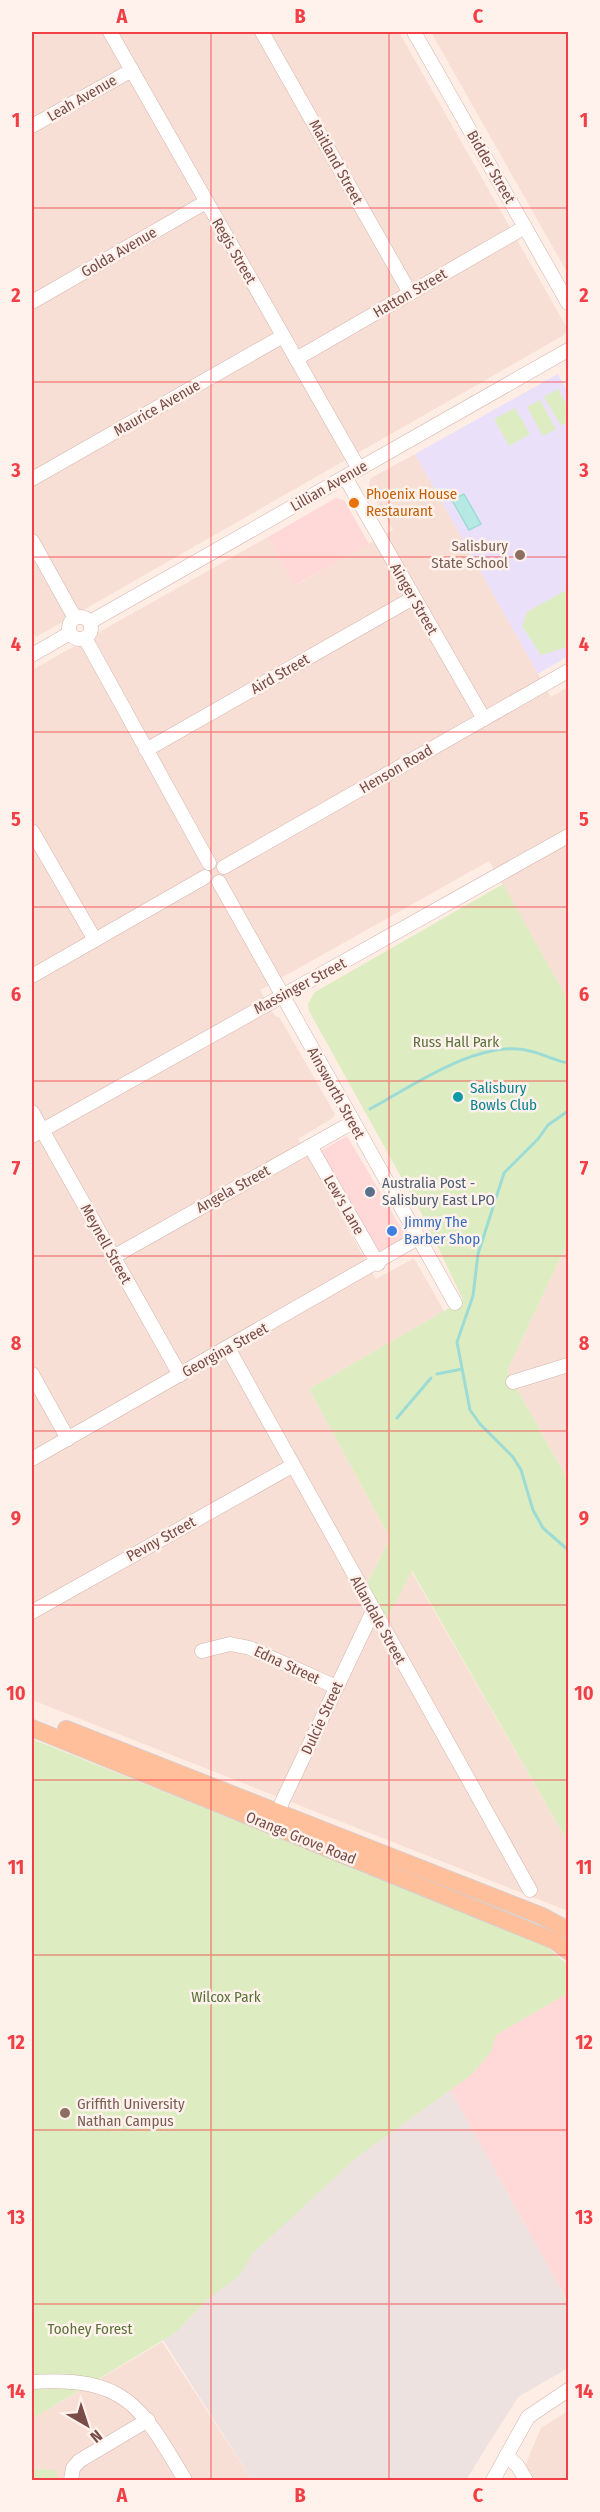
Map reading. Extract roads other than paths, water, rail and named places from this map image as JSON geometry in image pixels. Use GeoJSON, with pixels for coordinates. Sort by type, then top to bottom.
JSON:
{"type":"FeatureCollection","features":[{"type":"Feature","properties":{"kind":"main road","name":"Orange Grove Road"},"geometry":{"type":"LineString","coordinates":[[32,1716],[555,1941],[568,1951]]}},
{"type":"Feature","properties":{"kind":"main road","name":"Orange Grove Road"},"geometry":{"type":"LineString","coordinates":[[32,1728],[568,1930]]}},
{"type":"Feature","properties":{"kind":"street","name":"Regis Street"},"geometry":{"type":"LineString","coordinates":[[111,32],[359,469]]}},
{"type":"Feature","properties":{"kind":"street","name":"Maitland Street"},"geometry":{"type":"LineString","coordinates":[[262,32],[410,293]]}},
{"type":"Feature","properties":{"kind":"street","name":"Bidder Street"},"geometry":{"type":"LineString","coordinates":[[414,32],[568,303]]}},
{"type":"Feature","properties":{"kind":"street","name":"Leah Avenue"},"geometry":{"type":"LineString","coordinates":[[32,126],[132,70]]}},
{"type":"Feature","properties":{"kind":"street","name":"Golda Avenue"},"geometry":{"type":"LineString","coordinates":[[32,302],[206,202]]}},
{"type":"Feature","properties":{"kind":"street","name":"Hatton Street"},"geometry":{"type":"LineString","coordinates":[[296,358],[525,227]]}},
{"type":"Feature","properties":{"kind":"street","name":"Maurice Avenue"},"geometry":{"type":"LineString","coordinates":[[32,479],[283,336]]}},
{"type":"Feature","properties":{"kind":"street","name":"Lillian Avenue"},"geometry":{"type":"LineString","coordinates":[[90,622],[567,353]]}},
{"type":"Feature","properties":{"kind":"street","name":"Ainger Street"},"geometry":{"type":"LineString","coordinates":[[345,477],[484,719]]}},
{"type":"Feature","properties":{"kind":"street"},"geometry":{"type":"LineString","coordinates":[[32,542],[75,618]]}},
{"type":"Feature","properties":{"kind":"street","name":"Aird Street"},"geometry":{"type":"LineString","coordinates":[[146,750],[413,598]]}},
{"type":"Feature","properties":{"kind":"street"},"geometry":{"type":"LineString","coordinates":[[75,618],[85,618],[90,622],[90,633],[86,638],[75,638],[70,633],[70,623],[75,618]]}},
{"type":"Feature","properties":{"kind":"street"},"geometry":{"type":"LineString","coordinates":[[32,655],[70,633]]}},
{"type":"Feature","properties":{"kind":"street"},"geometry":{"type":"LineString","coordinates":[[86,638],[209,863]]}},
{"type":"Feature","properties":{"kind":"street","name":"Henson Road"},"geometry":{"type":"LineString","coordinates":[[224,867],[568,671]]}},
{"type":"Feature","properties":{"kind":"street"},"geometry":{"type":"LineString","coordinates":[[32,831],[95,940]]}},
{"type":"Feature","properties":{"kind":"street","name":"Massinger Street"},"geometry":{"type":"LineString","coordinates":[[37,1133],[568,836]]}},
{"type":"Feature","properties":{"kind":"street"},"geometry":{"type":"LineString","coordinates":[[219,862],[224,867],[225,874],[219,882],[213,882],[205,877],[204,871],[209,863],[219,862]]}},
{"type":"Feature","properties":{"kind":"street"},"geometry":{"type":"LineString","coordinates":[[32,975],[205,877]]}},
{"type":"Feature","properties":{"kind":"street","name":"Ainsworth Street"},"geometry":{"type":"LineString","coordinates":[[219,882],[455,1303]]}},
{"type":"Feature","properties":{"kind":"street","name":"Meynell Street"},"geometry":{"type":"LineString","coordinates":[[32,1112],[37,1133],[113,1257],[180,1375]]}},
{"type":"Feature","properties":{"kind":"street","name":"Angela Street"},"geometry":{"type":"LineString","coordinates":[[113,1257],[353,1122]]}},
{"type":"Feature","properties":{"kind":"street","name":"Lew's Lane"},"geometry":{"type":"LineString","coordinates":[[310,1146],[378,1264]]}},
{"type":"Feature","properties":{"kind":"street","name":"Georgina Street"},"geometry":{"type":"LineString","coordinates":[[32,1459],[378,1264],[418,1238]]}},
{"type":"Feature","properties":{"kind":"street","name":"Allandale Street"},"geometry":{"type":"LineString","coordinates":[[228,1348],[530,1890]]}},
{"type":"Feature","properties":{"kind":"street"},"geometry":{"type":"LineString","coordinates":[[513,1382],[568,1365]]}},
{"type":"Feature","properties":{"kind":"street"},"geometry":{"type":"LineString","coordinates":[[32,1374],[68,1438]]}},
{"type":"Feature","properties":{"kind":"street","name":"Pevny Street"},"geometry":{"type":"LineString","coordinates":[[32,1612],[292,1466]]}},
{"type":"Feature","properties":{"kind":"street","name":"Dulcie Street"},"geometry":{"type":"LineString","coordinates":[[278,1820],[336,1687],[373,1611]]}},
{"type":"Feature","properties":{"kind":"street","name":"Edna Street"},"geometry":{"type":"LineString","coordinates":[[202,1651],[230,1644],[250,1648],[336,1687]]}},
{"type":"Feature","properties":{"kind":"street"},"geometry":{"type":"LineString","coordinates":[[32,2382],[78,2382],[116,2392],[148,2420],[185,2481]]}},
{"type":"Feature","properties":{"kind":"street"},"geometry":{"type":"LineString","coordinates":[[493,2481],[528,2417],[568,2390]]}},
{"type":"Feature","properties":{"kind":"street"},"geometry":{"type":"LineString","coordinates":[[71,2481],[73,2468],[79,2461],[148,2420]]}},
{"type":"Feature","properties":{"kind":"street"},"geometry":{"type":"LineString","coordinates":[[506,2456],[517,2465],[526,2481]]}},
{"type":"Feature","properties":{"kind":"water"},"geometry":{"type":"Polygon","coordinates":[[[464,494],[481,524],[469,530],[452,500],[464,494]]]}},
{"type":"Feature","properties":{"kind":"waterway"},"geometry":{"type":"LineString","coordinates":[[370,1109],[442,1069],[481,1053],[501,1049],[519,1049],[568,1063]]}},
{"type":"Feature","properties":{"kind":"waterway"},"geometry":{"type":"LineString","coordinates":[[568,1111],[548,1125],[538,1139],[504,1173],[478,1254],[473,1296],[457,1342],[470,1410],[480,1424],[513,1457],[521,1470],[533,1510],[543,1528],[568,1550]]}},
{"type":"Feature","properties":{"kind":"waterway"},"geometry":{"type":"LineString","coordinates":[[437,1374],[462,1369]]}},
{"type":"Feature","properties":{"kind":"waterway"},"geometry":{"type":"LineString","coordinates":[[397,1418],[431,1378]]}},
{"type":"Feature","properties":{"kind":"place","name":"Phoenix House Restaurant"},"geometry":{"type":"Point","coordinates":[354,503]}},
{"type":"Feature","properties":{"kind":"place","name":"Salisbury State School"},"geometry":{"type":"Point","coordinates":[520,555]}},
{"type":"Feature","properties":{"kind":"place","name":"Salisbury Bowls Club"},"geometry":{"type":"Point","coordinates":[458,1097]}},
{"type":"Feature","properties":{"kind":"place","name":"Australia Post - Salisbury East LPO"},"geometry":{"type":"Point","coordinates":[370,1192]}},
{"type":"Feature","properties":{"kind":"place","name":"Jimmy The Barber Shop"},"geometry":{"type":"Point","coordinates":[392,1231]}},
{"type":"Feature","properties":{"kind":"place","name":"Griffith University Nathan Campus"},"geometry":{"type":"Point","coordinates":[65,2113]}},
{"type":"Feature","properties":{"kind":"park label","name":"Russ Hall Park"},"geometry":{"type":"Point","coordinates":[456,1042]}},
{"type":"Feature","properties":{"kind":"park label","name":"Wilcox Park"},"geometry":{"type":"Point","coordinates":[226,1997]}},
{"type":"Feature","properties":{"kind":"park label","name":"Toohey Forest"},"geometry":{"type":"Point","coordinates":[90,2329]}}]}
